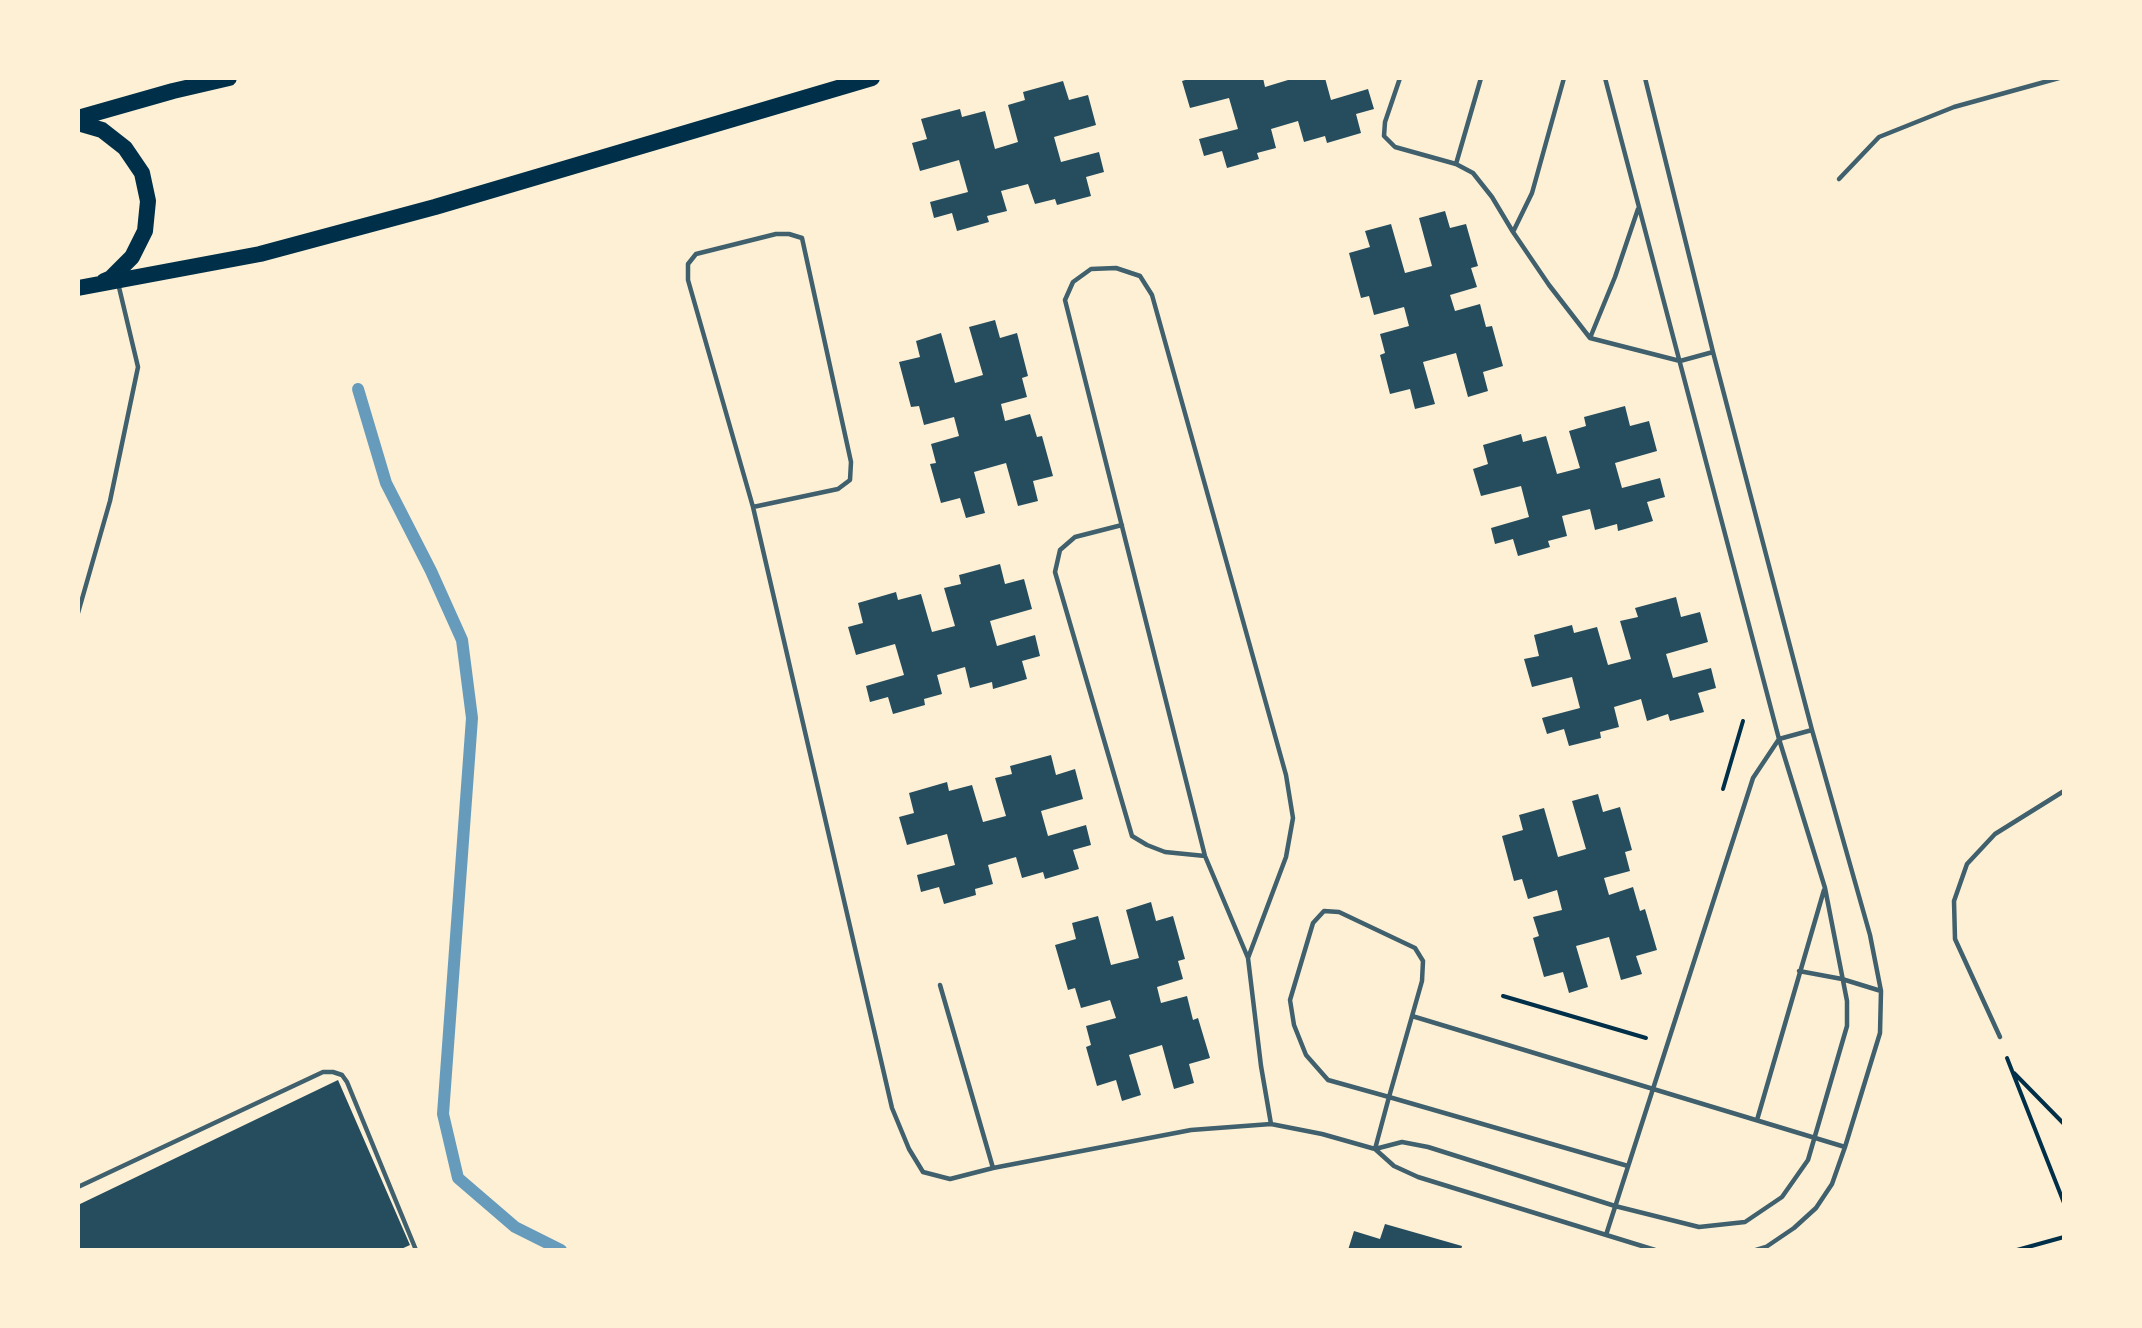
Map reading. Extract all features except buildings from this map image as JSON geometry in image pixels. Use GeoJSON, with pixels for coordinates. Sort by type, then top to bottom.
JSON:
{"type":"FeatureCollection","features":[{"type":"Feature","properties":{"kind":"highway"},"geometry":{"type":"LineString","coordinates":[[78,118],[229,78]]}},
{"type":"Feature","properties":{"kind":"highway"},"geometry":{"type":"LineString","coordinates":[[78,288],[260,255],[435,207],[872,78]]}},
{"type":"Feature","properties":{"kind":"highway"},"geometry":{"type":"LineString","coordinates":[[78,123],[102,130],[125,148],[142,173],[148,201],[145,231],[132,257],[111,278],[95,285]]}},
{"type":"Feature","properties":{"kind":"lane"},"geometry":{"type":"LineString","coordinates":[[1400,78],[1385,122],[1384,136],[1395,147],[1456,164],[1473,173],[1492,197],[1549,285],[1590,338],[1680,361],[1713,352]]}},
{"type":"Feature","properties":{"kind":"lane"},"geometry":{"type":"LineString","coordinates":[[1456,164],[1481,78]]}},
{"type":"Feature","properties":{"kind":"lane"},"geometry":{"type":"LineString","coordinates":[[1513,232],[1533,193],[1564,78]]}},
{"type":"Feature","properties":{"kind":"lane"},"geometry":{"type":"LineString","coordinates":[[1375,1149],[1402,1142],[1428,1147],[1615,1206],[1700,1227],[1745,1222],[1782,1197],[1808,1160],[1846,1026],[1847,1001],[1825,888],[1779,739],[1605,78]]}},
{"type":"Feature","properties":{"kind":"lane"},"geometry":{"type":"LineString","coordinates":[[1645,78],[1713,352],[1812,730],[1870,935],[1881,991],[1880,1033],[1832,1184],[1816,1208],[1794,1228],[1766,1247],[1756,1250]]}},
{"type":"Feature","properties":{"kind":"lane"},"geometry":{"type":"LineString","coordinates":[[1839,179],[1879,137],[1954,107],[2059,78]]}},
{"type":"Feature","properties":{"kind":"lane"},"geometry":{"type":"LineString","coordinates":[[1590,338],[1615,277],[1639,207]]}},
{"type":"Feature","properties":{"kind":"lane"},"geometry":{"type":"LineString","coordinates":[[753,507],[838,489],[850,480],[851,462],[802,238],[789,234],[776,234],[696,255],[688,264],[688,280],[753,507],[892,1108],[909,1149],[923,1172],[950,1179],[993,1168],[1191,1131],[1271,1124],[1323,1134],[1375,1149],[1394,1166],[1418,1177],[1655,1250]]}},
{"type":"Feature","properties":{"kind":"lane"},"geometry":{"type":"LineString","coordinates":[[1248,958],[1286,857],[1293,818],[1286,775],[1152,295],[1140,276],[1116,268],[1091,269],[1073,282],[1065,300],[1205,856],[1248,958],[1271,1124]]}},
{"type":"Feature","properties":{"kind":"lane"},"geometry":{"type":"LineString","coordinates":[[78,613],[110,501],[138,367],[118,281]]}},
{"type":"Feature","properties":{"kind":"lane"},"geometry":{"type":"LineString","coordinates":[[1122,525],[1075,537],[1060,550],[1055,572],[1132,836],[1165,852],[1205,856]]}},
{"type":"Feature","properties":{"kind":"lane"},"geometry":{"type":"LineString","coordinates":[[1606,1235],[1753,778],[1779,739],[1812,730]]}},
{"type":"Feature","properties":{"kind":"lane"},"geometry":{"type":"LineString","coordinates":[[2000,1037],[1955,939],[1954,901],[1967,864],[1995,834],[2064,791]]}},
{"type":"Feature","properties":{"kind":"lane"},"geometry":{"type":"LineString","coordinates":[[1757,1120],[1825,888]]}},
{"type":"Feature","properties":{"kind":"lane"},"geometry":{"type":"LineString","coordinates":[[1375,1149],[1389,1097],[1412,1016],[1424,968],[1422,956],[1415,948],[1339,912],[1324,911],[1313,923],[1290,1000],[1294,1025],[1306,1055],[1328,1080],[1389,1097],[1628,1166]]}},
{"type":"Feature","properties":{"kind":"lane"},"geometry":{"type":"LineString","coordinates":[[1799,971],[1881,991]]}},
{"type":"Feature","properties":{"kind":"lane"},"geometry":{"type":"LineString","coordinates":[[940,985],[993,1168]]}},
{"type":"Feature","properties":{"kind":"lane"},"geometry":{"type":"LineString","coordinates":[[1412,1016],[1845,1147]]}},
{"type":"Feature","properties":{"kind":"lane"},"geometry":{"type":"LineString","coordinates":[[78,1186],[323,1072],[333,1072],[342,1075],[347,1082],[416,1250]]}},
{"type":"Feature","properties":{"kind":"path"},"geometry":{"type":"LineString","coordinates":[[1721,799],[1743,721]]}},
{"type":"Feature","properties":{"kind":"path"},"geometry":{"type":"LineString","coordinates":[[1503,996],[1651,1039]]}},
{"type":"Feature","properties":{"kind":"path"},"geometry":{"type":"LineString","coordinates":[[2000,1037],[2064,1203]]}},
{"type":"Feature","properties":{"kind":"path"},"geometry":{"type":"LineString","coordinates":[[2012,1070],[2064,1124]]}},
{"type":"Feature","properties":{"kind":"path"},"geometry":{"type":"LineString","coordinates":[[2017,1250],[2064,1237]]}},
{"type":"Feature","properties":{"kind":"waterway"},"geometry":{"type":"LineString","coordinates":[[358,389],[386,483],[431,571],[462,640],[472,718],[443,1114],[458,1178],[515,1227],[561,1250]]}}]}
